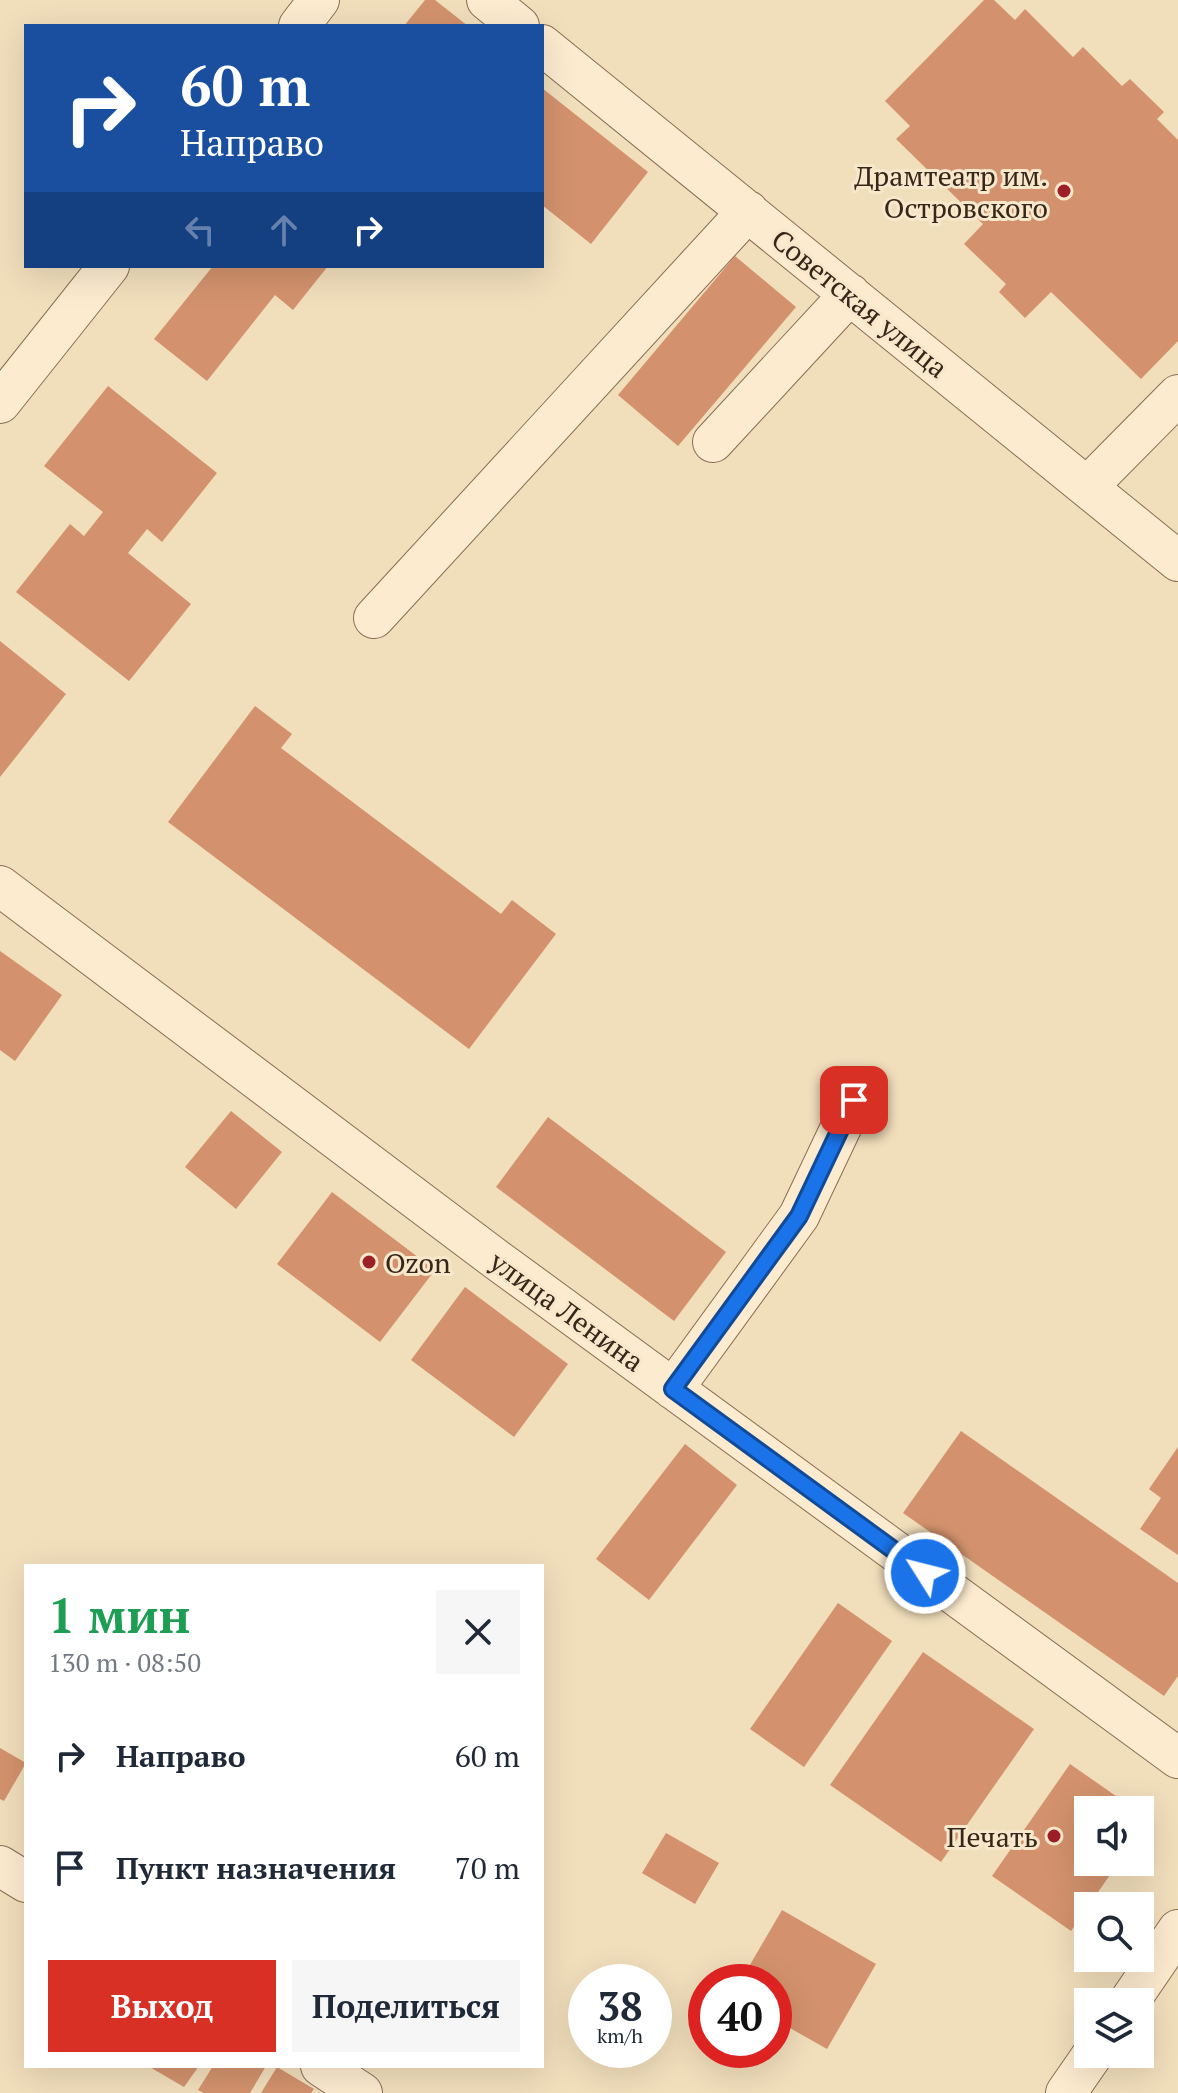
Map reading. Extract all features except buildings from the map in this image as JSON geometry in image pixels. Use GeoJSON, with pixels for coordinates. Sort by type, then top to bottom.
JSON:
{"type":"FeatureCollection","features":[{"type":"Feature","properties":{"kind":"street"},"geometry":{"type":"LineString","coordinates":[[301,24],[319,0]]}},
{"type":"Feature","properties":{"kind":"street"},"geometry":{"type":"LineString","coordinates":[[487,0],[517,24]]}},
{"type":"Feature","properties":{"kind":"street","name":"Советская улица"},"geometry":{"type":"LineString","coordinates":[[544,47],[1178,561]]}},
{"type":"Feature","properties":{"kind":"street"},"geometry":{"type":"LineString","coordinates":[[374,618],[748,211]]}},
{"type":"Feature","properties":{"kind":"street"},"geometry":{"type":"LineString","coordinates":[[0,403],[107,268]]}},
{"type":"Feature","properties":{"kind":"street"},"geometry":{"type":"LineString","coordinates":[[713,442],[850,294]]}},
{"type":"Feature","properties":{"kind":"street"},"geometry":{"type":"LineString","coordinates":[[1087,487],[1178,395]]}},
{"type":"Feature","properties":{"kind":"street","name":"улица Ленина"},"geometry":{"type":"LineString","coordinates":[[0,886],[493,1257],[1178,1758]]}},
{"type":"Feature","properties":{"kind":"street"},"geometry":{"type":"LineString","coordinates":[[673,1389],[799,1216],[854,1100]]}},
{"type":"Feature","properties":{"kind":"street"},"geometry":{"type":"LineString","coordinates":[[0,1866],[24,1881]]}},
{"type":"Feature","properties":{"kind":"street"},"geometry":{"type":"LineString","coordinates":[[1139,1988],[1178,1930]]}},
{"type":"Feature","properties":{"kind":"street"},"geometry":{"type":"LineString","coordinates":[[324,2068],[362,2093]]}},
{"type":"Feature","properties":{"kind":"street"},"geometry":{"type":"LineString","coordinates":[[1066,2093],[1083,2068]]}},
{"type":"Feature","properties":{"kind":"place","name":"Драмтеатр им. Островского"},"geometry":{"type":"Point","coordinates":[1064,191]}},
{"type":"Feature","properties":{"kind":"place","name":"Ozon"},"geometry":{"type":"Point","coordinates":[369,1262]}},
{"type":"Feature","properties":{"kind":"place","name":"Печать"},"geometry":{"type":"Point","coordinates":[1054,1836]}},
{"type":"Feature","properties":{"kind":"route"},"geometry":{"type":"LineString","coordinates":[[854,1100],[799,1216],[673,1389],[925,1573]]}}]}
